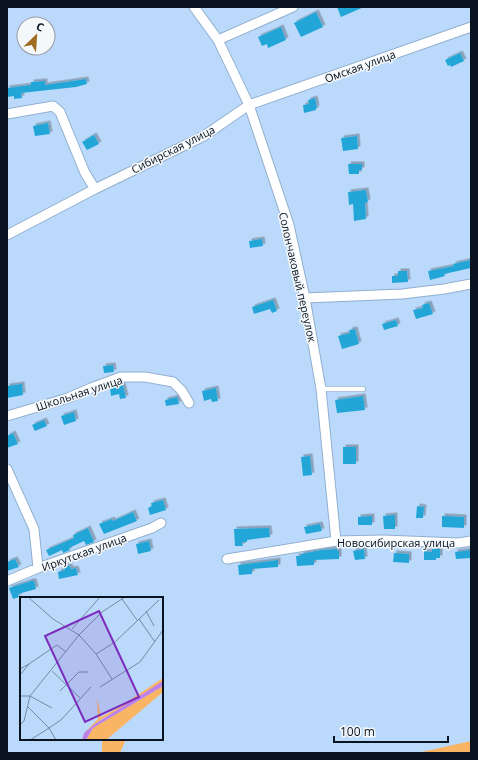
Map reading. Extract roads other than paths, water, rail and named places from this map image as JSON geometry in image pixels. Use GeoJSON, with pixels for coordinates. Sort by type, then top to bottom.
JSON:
{"type":"FeatureCollection","features":[{"type":"Feature","properties":{"kind":"street","name":"Солончаковый переулок"},"geometry":{"type":"LineString","coordinates":[[194,7],[218,40],[249,105],[289,225],[305,298],[321,389],[336,541]]}},
{"type":"Feature","properties":{"kind":"street"},"geometry":{"type":"LineString","coordinates":[[218,40],[293,7]]}},
{"type":"Feature","properties":{"kind":"street","name":"Омская улица"},"geometry":{"type":"LineString","coordinates":[[249,105],[471,27]]}},
{"type":"Feature","properties":{"kind":"street","name":"Сибирская улица"},"geometry":{"type":"LineString","coordinates":[[7,236],[95,189],[204,136],[249,105]]}},
{"type":"Feature","properties":{"kind":"street"},"geometry":{"type":"LineString","coordinates":[[7,114],[53,106],[60,112],[84,173],[95,189]]}},
{"type":"Feature","properties":{"kind":"street"},"geometry":{"type":"LineString","coordinates":[[305,298],[402,294],[471,284]]}},
{"type":"Feature","properties":{"kind":"street","name":"Школьная улица"},"geometry":{"type":"LineString","coordinates":[[7,416],[68,398],[121,377],[145,377],[173,382],[182,391],[190,403]]}},
{"type":"Feature","properties":{"kind":"street"},"geometry":{"type":"LineString","coordinates":[[7,470],[34,529],[38,568]]}},
{"type":"Feature","properties":{"kind":"street","name":"Иркутская улица"},"geometry":{"type":"LineString","coordinates":[[7,581],[38,568],[152,528],[161,523]]}},
{"type":"Feature","properties":{"kind":"street","name":"Новосибирская улица"},"geometry":{"type":"LineString","coordinates":[[227,560],[336,541],[383,540],[458,543],[471,541]]}},
{"type":"Feature","properties":{"kind":"lane"},"geometry":{"type":"LineString","coordinates":[[321,389],[363,389]]}}]}
